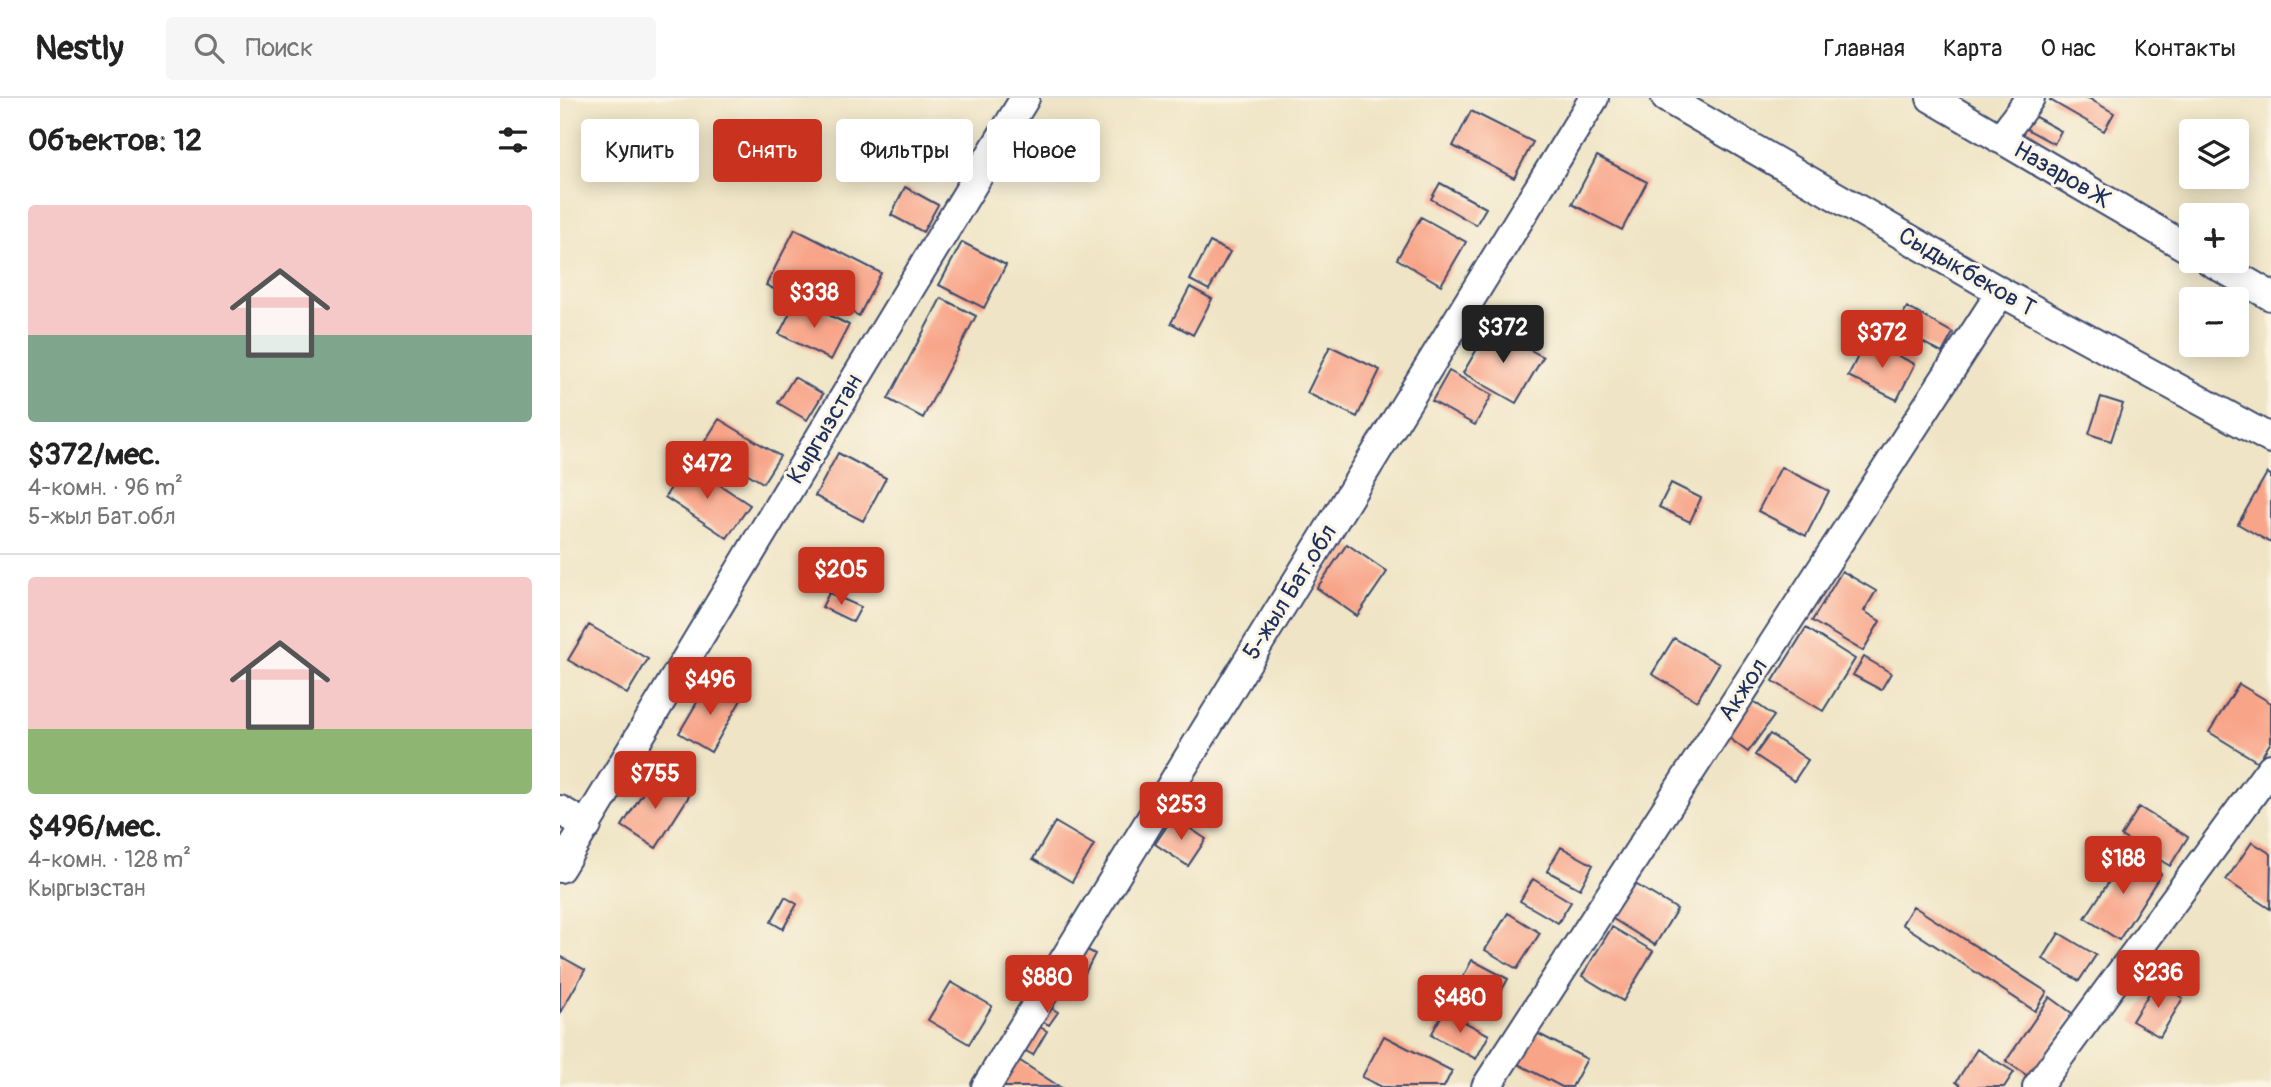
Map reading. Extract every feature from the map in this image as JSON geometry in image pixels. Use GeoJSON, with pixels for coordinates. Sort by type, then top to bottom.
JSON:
{"type":"FeatureCollection","features":[{"type":"Feature","properties":{"kind":"street","name":"Кыргызстан"},"geometry":{"type":"LineString","coordinates":[[560,868],[1025,98]]}},
{"type":"Feature","properties":{"kind":"street","name":"5-жыл Бат.обл"},"geometry":{"type":"LineString","coordinates":[[986,1087],[1594,98]]}},
{"type":"Feature","properties":{"kind":"street","name":"Сыдыкбеков Т"},"geometry":{"type":"LineString","coordinates":[[1666,98],[2001,292],[2271,439]]}},
{"type":"Feature","properties":{"kind":"street","name":"Назаров Ж"},"geometry":{"type":"LineString","coordinates":[[1931,98],[2179,243]]}},
{"type":"Feature","properties":{"kind":"street"},"geometry":{"type":"LineString","coordinates":[[2000,139],[2029,98]]}},
{"type":"Feature","properties":{"kind":"street"},"geometry":{"type":"LineString","coordinates":[[2231,273],[2271,296]]}},
{"type":"Feature","properties":{"kind":"street","name":"Акжол"},"geometry":{"type":"LineString","coordinates":[[1486,1087],[2001,292]]}},
{"type":"Feature","properties":{"kind":"street"},"geometry":{"type":"LineString","coordinates":[[2037,1087],[2271,768]]}},
{"type":"Feature","properties":{"kind":"street"},"geometry":{"type":"LineString","coordinates":[[560,810],[587,826]]}},
{"type":"Feature","properties":{"kind":"building"},"geometry":{"type":"Polygon","coordinates":[[[2088,98],[2114,113],[2104,131],[2050,100],[2088,98]]]}},
{"type":"Feature","properties":{"kind":"building"},"geometry":{"type":"Polygon","coordinates":[[[1471,111],[1533,142],[1514,178],[1453,146],[1471,111]]]}},
{"type":"Feature","properties":{"kind":"building"},"geometry":{"type":"Polygon","coordinates":[[[2030,114],[2061,131],[2054,144],[2023,127],[2030,114]]]}},
{"type":"Feature","properties":{"kind":"building"},"geometry":{"type":"Polygon","coordinates":[[[1597,156],[1647,182],[1622,230],[1572,204],[1597,156]]]}},
{"type":"Feature","properties":{"kind":"building"},"geometry":{"type":"Polygon","coordinates":[[[1440,183],[1486,208],[1476,225],[1431,199],[1440,183]]]}},
{"type":"Feature","properties":{"kind":"building"},"geometry":{"type":"Polygon","coordinates":[[[905,187],[938,205],[923,232],[891,215],[905,187]]]}},
{"type":"Feature","properties":{"kind":"building"},"geometry":{"type":"Polygon","coordinates":[[[1421,217],[1466,242],[1441,285],[1397,259],[1421,217]]]}},
{"type":"Feature","properties":{"kind":"building"},"geometry":{"type":"Polygon","coordinates":[[[795,229],[881,273],[859,316],[802,287],[795,300],[766,285],[795,229]]]}},
{"type":"Feature","properties":{"kind":"building"},"geometry":{"type":"Polygon","coordinates":[[[962,242],[1006,265],[984,308],[939,285],[962,242]]]}},
{"type":"Feature","properties":{"kind":"building"},"geometry":{"type":"Polygon","coordinates":[[[1210,242],[1230,252],[1209,290],[1190,280],[1210,242]]]}},
{"type":"Feature","properties":{"kind":"building"},"geometry":{"type":"Polygon","coordinates":[[[1190,287],[1212,299],[1193,335],[1171,323],[1190,287]]]}},
{"type":"Feature","properties":{"kind":"building"},"geometry":{"type":"Polygon","coordinates":[[[941,298],[976,316],[923,418],[888,399],[941,298]]]}},
{"type":"Feature","properties":{"kind":"building"},"geometry":{"type":"Polygon","coordinates":[[[797,299],[849,325],[831,360],[779,334],[797,299]]]}},
{"type":"Feature","properties":{"kind":"building"},"geometry":{"type":"Polygon","coordinates":[[[1907,307],[1953,333],[1942,353],[1896,327],[1907,307]]]}},
{"type":"Feature","properties":{"kind":"building"},"geometry":{"type":"Polygon","coordinates":[[[1490,327],[1543,357],[1516,403],[1463,373],[1490,327]]]}},
{"type":"Feature","properties":{"kind":"building"},"geometry":{"type":"Polygon","coordinates":[[[1866,340],[1915,364],[1897,400],[1848,376],[1866,340]]]}},
{"type":"Feature","properties":{"kind":"building"},"geometry":{"type":"Polygon","coordinates":[[[1330,346],[1380,370],[1357,417],[1307,393],[1330,346]]]}},
{"type":"Feature","properties":{"kind":"building"},"geometry":{"type":"Polygon","coordinates":[[[1449,371],[1492,395],[1475,425],[1432,401],[1449,371]]]}},
{"type":"Feature","properties":{"kind":"building"},"geometry":{"type":"Polygon","coordinates":[[[794,377],[823,394],[807,420],[778,403],[794,377]]]}},
{"type":"Feature","properties":{"kind":"building"},"geometry":{"type":"Polygon","coordinates":[[[2101,397],[2123,404],[2111,441],[2089,434],[2101,397]]]}},
{"type":"Feature","properties":{"kind":"building"},"geometry":{"type":"Polygon","coordinates":[[[719,419],[780,456],[763,483],[702,446],[719,419]]]}},
{"type":"Feature","properties":{"kind":"building"},"geometry":{"type":"Polygon","coordinates":[[[838,453],[886,478],[863,521],[815,496],[838,453]]]}},
{"type":"Feature","properties":{"kind":"building"},"geometry":{"type":"Polygon","coordinates":[[[687,463],[750,505],[727,538],[665,497],[687,463]]]}},
{"type":"Feature","properties":{"kind":"building"},"geometry":{"type":"Polygon","coordinates":[[[1781,467],[1829,491],[1806,536],[1758,511],[1781,467]]]}},
{"type":"Feature","properties":{"kind":"building"},"geometry":{"type":"Polygon","coordinates":[[[2267,473],[2271,475],[2271,543],[2238,524],[2267,473]]]}},
{"type":"Feature","properties":{"kind":"building"},"geometry":{"type":"Polygon","coordinates":[[[1671,483],[1701,498],[1690,522],[1659,507],[1671,483]]]}},
{"type":"Feature","properties":{"kind":"building"},"geometry":{"type":"Polygon","coordinates":[[[1347,544],[1387,572],[1357,616],[1317,588],[1347,544]]]}},
{"type":"Feature","properties":{"kind":"building"},"geometry":{"type":"Polygon","coordinates":[[[1842,571],[1876,591],[1864,611],[1880,621],[1863,651],[1812,621],[1842,571]]]}},
{"type":"Feature","properties":{"kind":"building"},"geometry":{"type":"Polygon","coordinates":[[[829,593],[861,607],[853,622],[822,607],[829,593]]]}},
{"type":"Feature","properties":{"kind":"building"},"geometry":{"type":"Polygon","coordinates":[[[589,625],[648,659],[627,694],[568,660],[589,625]]]}},
{"type":"Feature","properties":{"kind":"building"},"geometry":{"type":"Polygon","coordinates":[[[1806,628],[1855,659],[1823,711],[1773,681],[1806,628]]]}},
{"type":"Feature","properties":{"kind":"building"},"geometry":{"type":"Polygon","coordinates":[[[1674,638],[1719,664],[1697,701],[1652,674],[1674,638]]]}},
{"type":"Feature","properties":{"kind":"building"},"geometry":{"type":"Polygon","coordinates":[[[1864,657],[1891,673],[1881,690],[1853,675],[1864,657]]]}},
{"type":"Feature","properties":{"kind":"building"},"geometry":{"type":"Polygon","coordinates":[[[709,682],[741,700],[711,752],[679,733],[709,682]]]}},
{"type":"Feature","properties":{"kind":"building"},"geometry":{"type":"Polygon","coordinates":[[[2239,684],[2271,703],[2271,742],[2258,762],[2209,732],[2239,684]]]}},
{"type":"Feature","properties":{"kind":"building"},"geometry":{"type":"Polygon","coordinates":[[[1750,699],[1774,716],[1748,752],[1725,735],[1750,699]]]}},
{"type":"Feature","properties":{"kind":"building"},"geometry":{"type":"Polygon","coordinates":[[[1770,734],[1808,760],[1794,781],[1755,755],[1770,734]]]}},
{"type":"Feature","properties":{"kind":"building"},"geometry":{"type":"Polygon","coordinates":[[[654,775],[689,796],[656,848],[622,826],[654,775]]]}},
{"type":"Feature","properties":{"kind":"building"},"geometry":{"type":"Polygon","coordinates":[[[2139,807],[2188,837],[2170,866],[2121,836],[2139,807]]]}},
{"type":"Feature","properties":{"kind":"building"},"geometry":{"type":"Polygon","coordinates":[[[1173,817],[1206,839],[1188,866],[1155,844],[1173,817]]]}},
{"type":"Feature","properties":{"kind":"building"},"geometry":{"type":"Polygon","coordinates":[[[1055,822],[1094,845],[1072,882],[1033,859],[1055,822]]]}},
{"type":"Feature","properties":{"kind":"building"},"geometry":{"type":"Polygon","coordinates":[[[2252,842],[2271,854],[2270,909],[2226,880],[2252,842]]]}},
{"type":"Feature","properties":{"kind":"building"},"geometry":{"type":"Polygon","coordinates":[[[1561,847],[1593,865],[1580,889],[1547,871],[1561,847]]]}},
{"type":"Feature","properties":{"kind":"building"},"geometry":{"type":"Polygon","coordinates":[[[2128,853],[2161,874],[2119,940],[2085,918],[2128,853]]]}},
{"type":"Feature","properties":{"kind":"building"},"geometry":{"type":"Polygon","coordinates":[[[1533,879],[1571,902],[1558,923],[1520,901],[1533,879]]]}},
{"type":"Feature","properties":{"kind":"building"},"geometry":{"type":"Polygon","coordinates":[[[1632,882],[1677,909],[1655,945],[1610,917],[1632,882]]]}},
{"type":"Feature","properties":{"kind":"building"},"geometry":{"type":"Polygon","coordinates":[[[785,897],[797,904],[783,929],[771,922],[785,897]]]}},
{"type":"Feature","properties":{"kind":"building"},"geometry":{"type":"Polygon","coordinates":[[[1913,906],[2047,992],[2035,1011],[1902,924],[1913,906]]]}},
{"type":"Feature","properties":{"kind":"building"},"geometry":{"type":"Polygon","coordinates":[[[1508,913],[1540,933],[1517,969],[1485,950],[1508,913]]]}},
{"type":"Feature","properties":{"kind":"building"},"geometry":{"type":"Polygon","coordinates":[[[1612,927],[1653,951],[1623,1001],[1582,976],[1612,927]]]}},
{"type":"Feature","properties":{"kind":"building"},"geometry":{"type":"Polygon","coordinates":[[[2059,933],[2096,955],[2079,981],[2043,959],[2059,933]]]}},
{"type":"Feature","properties":{"kind":"building"},"geometry":{"type":"Polygon","coordinates":[[[1080,946],[1095,954],[1082,979],[1066,970],[1080,946]]]}},
{"type":"Feature","properties":{"kind":"building"},"geometry":{"type":"Polygon","coordinates":[[[560,956],[585,970],[560,1013],[560,956]]]}},
{"type":"Feature","properties":{"kind":"building"},"geometry":{"type":"Polygon","coordinates":[[[1472,960],[1508,979],[1493,1006],[1471,994],[1461,1013],[1448,1005],[1472,960]]]}},
{"type":"Feature","properties":{"kind":"building"},"geometry":{"type":"Polygon","coordinates":[[[951,982],[992,1006],[969,1044],[928,1020],[951,982]]]}},
{"type":"Feature","properties":{"kind":"building"},"geometry":{"type":"Polygon","coordinates":[[[2156,982],[2183,998],[2160,1037],[2132,1021],[2156,982]]]}},
{"type":"Feature","properties":{"kind":"building"},"geometry":{"type":"Polygon","coordinates":[[[2050,997],[2073,1014],[2029,1077],[2006,1061],[2050,997]]]}},
{"type":"Feature","properties":{"kind":"building"},"geometry":{"type":"Polygon","coordinates":[[[1044,1004],[1058,1012],[1049,1025],[1036,1018],[1044,1004]]]}},
{"type":"Feature","properties":{"kind":"building"},"geometry":{"type":"Polygon","coordinates":[[[1444,1011],[1489,1035],[1476,1059],[1431,1035],[1444,1011]]]}},
{"type":"Feature","properties":{"kind":"building"},"geometry":{"type":"Polygon","coordinates":[[[1031,1022],[1047,1031],[1033,1055],[1017,1046],[1031,1022]]]}},
{"type":"Feature","properties":{"kind":"building"},"geometry":{"type":"Polygon","coordinates":[[[1533,1031],[1587,1059],[1572,1087],[1562,1087],[1516,1063],[1533,1031]]]}},
{"type":"Feature","properties":{"kind":"building"},"geometry":{"type":"Polygon","coordinates":[[[1384,1036],[1452,1071],[1444,1087],[1382,1087],[1362,1077],[1384,1036]]]}},
{"type":"Feature","properties":{"kind":"building"},"geometry":{"type":"Polygon","coordinates":[[[1977,1049],[2014,1072],[2004,1087],[1963,1087],[1956,1082],[1977,1049]]]}},
{"type":"Feature","properties":{"kind":"building"},"geometry":{"type":"Polygon","coordinates":[[[1011,1055],[1060,1087],[991,1087],[1011,1055]]]}}]}
